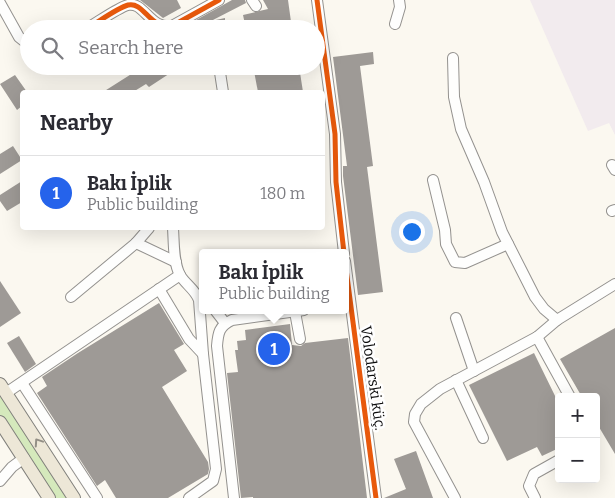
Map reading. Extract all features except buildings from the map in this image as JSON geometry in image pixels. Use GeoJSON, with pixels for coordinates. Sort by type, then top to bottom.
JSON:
{"type":"FeatureCollection","features":[{"type":"Feature","properties":{"kind":"main road"},"geometry":{"type":"LineString","coordinates":[[3,389],[74,498]]}},
{"type":"Feature","properties":{"kind":"main road"},"geometry":{"type":"LineString","coordinates":[[0,422],[49,498]]}},
{"type":"Feature","properties":{"kind":"street"},"geometry":{"type":"LineString","coordinates":[[183,20],[219,0]]}},
{"type":"Feature","properties":{"kind":"street"},"geometry":{"type":"LineString","coordinates":[[317,0],[320,20]]}},
{"type":"Feature","properties":{"kind":"street"},"geometry":{"type":"LineString","coordinates":[[395,24],[400,7],[399,0]]}},
{"type":"Feature","properties":{"kind":"street"},"geometry":{"type":"LineString","coordinates":[[0,3],[20,38]]}},
{"type":"Feature","properties":{"kind":"street"},"geometry":{"type":"LineString","coordinates":[[102,20],[129,5],[137,6],[152,20]]}},
{"type":"Feature","properties":{"kind":"street"},"geometry":{"type":"LineString","coordinates":[[453,58],[454,97],[461,129],[484,182],[502,232],[535,298],[544,309],[558,320]]}},
{"type":"Feature","properties":{"kind":"street"},"geometry":{"type":"LineString","coordinates":[[325,60],[335,134],[336,182],[344,249]]}},
{"type":"Feature","properties":{"kind":"street"},"geometry":{"type":"LineString","coordinates":[[220,75],[223,90]]}},
{"type":"Feature","properties":{"kind":"street"},"geometry":{"type":"LineString","coordinates":[[433,180],[445,230],[446,244],[455,262],[465,263],[508,244]]}},
{"type":"Feature","properties":{"kind":"street"},"geometry":{"type":"LineString","coordinates":[[71,298],[136,243],[147,230]]}},
{"type":"Feature","properties":{"kind":"street"},"geometry":{"type":"LineString","coordinates":[[173,230],[176,262],[180,275],[196,293],[199,300]]}},
{"type":"Feature","properties":{"kind":"street"},"geometry":{"type":"LineString","coordinates":[[136,243],[176,262]]}},
{"type":"Feature","properties":{"kind":"street"},"geometry":{"type":"LineString","coordinates":[[3,389],[22,383],[180,275]]}},
{"type":"Feature","properties":{"kind":"street"},"geometry":{"type":"LineString","coordinates":[[455,498],[414,422],[415,414],[421,404],[440,389],[537,337],[558,320],[615,284]]}},
{"type":"Feature","properties":{"kind":"street"},"geometry":{"type":"LineString","coordinates":[[159,289],[189,339],[202,354]]}},
{"type":"Feature","properties":{"kind":"street","name":"Volodarski küç."},"geometry":{"type":"LineString","coordinates":[[349,311],[376,498]]}},
{"type":"Feature","properties":{"kind":"street"},"geometry":{"type":"LineString","coordinates":[[189,498],[212,481],[216,469],[202,354],[200,314]]}},
{"type":"Feature","properties":{"kind":"street"},"geometry":{"type":"LineString","coordinates":[[217,314],[224,323]]}},
{"type":"Feature","properties":{"kind":"street"},"geometry":{"type":"LineString","coordinates":[[234,498],[217,346],[219,329],[224,323],[232,320],[277,314]]}},
{"type":"Feature","properties":{"kind":"street"},"geometry":{"type":"LineString","coordinates":[[300,314],[300,339]]}},
{"type":"Feature","properties":{"kind":"street"},"geometry":{"type":"LineString","coordinates":[[456,318],[474,371]]}},
{"type":"Feature","properties":{"kind":"street"},"geometry":{"type":"LineString","coordinates":[[537,337],[568,393]]}},
{"type":"Feature","properties":{"kind":"street"},"geometry":{"type":"LineString","coordinates":[[456,380],[483,438]]}},
{"type":"Feature","properties":{"kind":"street"},"geometry":{"type":"LineString","coordinates":[[22,383],[97,498]]}},
{"type":"Feature","properties":{"kind":"street"},"geometry":{"type":"LineString","coordinates":[[50,459],[66,450]]}},
{"type":"Feature","properties":{"kind":"street"},"geometry":{"type":"LineString","coordinates":[[0,480],[24,458]]}},
{"type":"Feature","properties":{"kind":"street"},"geometry":{"type":"LineString","coordinates":[[534,498],[529,486],[534,474],[555,462]]}},
{"type":"Feature","properties":{"kind":"shaded area"},"geometry":{"type":"Polygon","coordinates":[[[530,0],[615,0],[615,135],[609,123],[588,131],[530,0]]]}},
{"type":"Feature","properties":{"kind":"green space"},"geometry":{"type":"Polygon","coordinates":[[[0,394],[68,498],[54,498],[0,417],[0,394]]]}},
{"type":"Feature","properties":{"kind":"cycle path"},"geometry":{"type":"LineString","coordinates":[[183,20],[219,0]]}},
{"type":"Feature","properties":{"kind":"cycle path"},"geometry":{"type":"LineString","coordinates":[[317,0],[320,20]]}},
{"type":"Feature","properties":{"kind":"cycle path"},"geometry":{"type":"LineString","coordinates":[[100,20],[128,5],[139,7],[153,20]]}},
{"type":"Feature","properties":{"kind":"cycle path"},"geometry":{"type":"LineString","coordinates":[[325,60],[335,134],[336,182],[344,249]]}},
{"type":"Feature","properties":{"kind":"cycle path"},"geometry":{"type":"LineString","coordinates":[[349,292],[376,498]]}},
{"type":"Feature","properties":{"kind":"place","name":"Bakı İplik"},"geometry":{"type":"Point","coordinates":[274,349]}}]}
